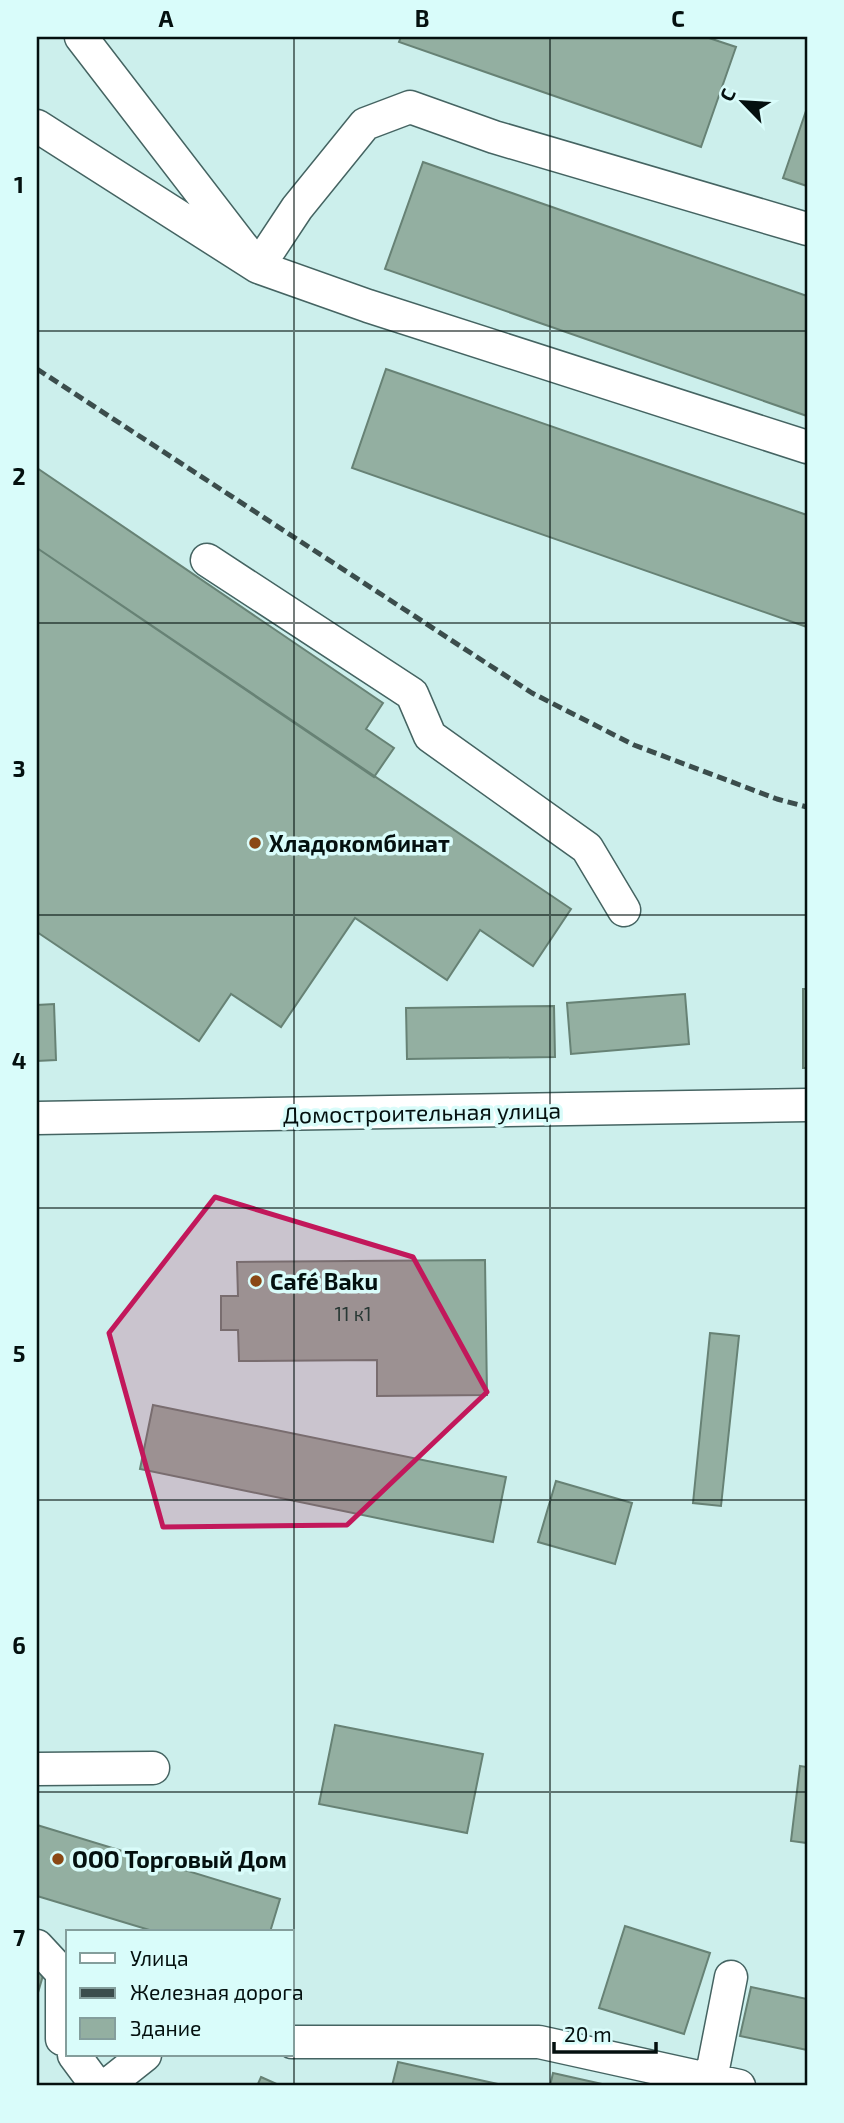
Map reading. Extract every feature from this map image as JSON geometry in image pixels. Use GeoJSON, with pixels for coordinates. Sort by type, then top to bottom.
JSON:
{"type":"FeatureCollection","features":[{"type":"Feature","properties":{"kind":"street"},"geometry":{"type":"LineString","coordinates":[[81,37],[258,267]]}},
{"type":"Feature","properties":{"kind":"street"},"geometry":{"type":"LineString","coordinates":[[258,267],[297,208],[365,124],[410,107],[495,137],[807,229]]}},
{"type":"Feature","properties":{"kind":"street"},"geometry":{"type":"LineString","coordinates":[[37,126],[258,267],[368,306],[807,447]]}},
{"type":"Feature","properties":{"kind":"street"},"geometry":{"type":"LineString","coordinates":[[207,560],[412,695],[430,736],[587,848],[624,910]]}},
{"type":"Feature","properties":{"kind":"street","name":"Домостроительная улица"},"geometry":{"type":"LineString","coordinates":[[37,1118],[807,1105]]}},
{"type":"Feature","properties":{"kind":"street"},"geometry":{"type":"LineString","coordinates":[[37,1769],[153,1768]]}},
{"type":"Feature","properties":{"kind":"street"},"geometry":{"type":"LineString","coordinates":[[37,1946],[62,1973],[60,2043]]}},
{"type":"Feature","properties":{"kind":"street"},"geometry":{"type":"LineString","coordinates":[[294,2042],[540,2042],[702,2081],[731,1977]]}},
{"type":"Feature","properties":{"kind":"street"},"geometry":{"type":"LineString","coordinates":[[71,2056],[97,2086]]}},
{"type":"Feature","properties":{"kind":"street"},"geometry":{"type":"LineString","coordinates":[[106,2086],[144,2056]]}},
{"type":"Feature","properties":{"kind":"highlighted area"},"geometry":{"type":"Polygon","coordinates":[[[215,1197],[413,1257],[487,1392],[347,1525],[163,1527],[109,1333],[215,1197]]]}},
{"type":"Feature","properties":{"kind":"building"},"geometry":{"type":"Polygon","coordinates":[[[401,37],[706,37],[736,47],[701,147],[399,42],[401,37]]]}},
{"type":"Feature","properties":{"kind":"building"},"geometry":{"type":"Polygon","coordinates":[[[807,108],[807,186],[783,178],[807,108]]]}},
{"type":"Feature","properties":{"kind":"building"},"geometry":{"type":"Polygon","coordinates":[[[423,162],[807,296],[807,416],[385,269],[423,162]]]}},
{"type":"Feature","properties":{"kind":"building"},"geometry":{"type":"Polygon","coordinates":[[[386,369],[807,515],[807,627],[352,468],[386,369]]]}},
{"type":"Feature","properties":{"kind":"building"},"geometry":{"type":"Polygon","coordinates":[[[37,468],[383,703],[366,729],[394,748],[374,777],[37,548],[37,468]]]}},
{"type":"Feature","properties":{"kind":"building","name":"Хладокомбинат"},"geometry":{"type":"Polygon","coordinates":[[[37,548],[571,909],[533,966],[480,930],[447,980],[355,918],[281,1027],[231,994],[199,1041],[37,932],[37,548]]]}},
{"type":"Feature","properties":{"kind":"building"},"geometry":{"type":"Polygon","coordinates":[[[803,989],[807,989],[807,1068],[803,1068],[803,989]]]}},
{"type":"Feature","properties":{"kind":"building"},"geometry":{"type":"Polygon","coordinates":[[[685,994],[689,1044],[571,1054],[567,1003],[685,994]]]}},
{"type":"Feature","properties":{"kind":"building"},"geometry":{"type":"Polygon","coordinates":[[[54,1004],[56,1060],[37,1061],[37,1005],[54,1004]]]}},
{"type":"Feature","properties":{"kind":"building"},"geometry":{"type":"Polygon","coordinates":[[[554,1006],[555,1057],[407,1059],[406,1008],[554,1006]]]}},
{"type":"Feature","properties":{"kind":"building"},"geometry":{"type":"Polygon","coordinates":[[[485,1260],[487,1395],[377,1396],[377,1360],[239,1361],[238,1330],[221,1330],[221,1296],[238,1296],[237,1262],[485,1260]]]}},
{"type":"Feature","properties":{"kind":"building"},"geometry":{"type":"Polygon","coordinates":[[[710,1333],[739,1336],[721,1506],[693,1503],[710,1333]]]}},
{"type":"Feature","properties":{"kind":"building"},"geometry":{"type":"Polygon","coordinates":[[[153,1405],[506,1477],[493,1542],[140,1469],[153,1405]]]}},
{"type":"Feature","properties":{"kind":"building"},"geometry":{"type":"Polygon","coordinates":[[[556,1481],[632,1503],[615,1564],[538,1542],[556,1481]]]}},
{"type":"Feature","properties":{"kind":"building"},"geometry":{"type":"Polygon","coordinates":[[[335,1725],[483,1754],[467,1833],[319,1804],[335,1725]]]}},
{"type":"Feature","properties":{"kind":"building"},"geometry":{"type":"Polygon","coordinates":[[[800,1766],[807,1767],[807,1843],[791,1841],[800,1766]]]}},
{"type":"Feature","properties":{"kind":"building"},"geometry":{"type":"Polygon","coordinates":[[[37,1825],[280,1899],[271,1930],[149,1930],[37,1896],[37,1825]]]}},
{"type":"Feature","properties":{"kind":"building"},"geometry":{"type":"Polygon","coordinates":[[[625,1926],[710,1953],[684,2034],[599,2008],[625,1926]]]}},
{"type":"Feature","properties":{"kind":"building"},"geometry":{"type":"Polygon","coordinates":[[[37,1969],[44,1972],[37,1996],[37,1969]]]}},
{"type":"Feature","properties":{"kind":"building"},"geometry":{"type":"Polygon","coordinates":[[[751,1987],[807,1999],[807,2050],[740,2036],[751,1987]]]}},
{"type":"Feature","properties":{"kind":"building"},"geometry":{"type":"Polygon","coordinates":[[[398,2062],[507,2086],[392,2086],[398,2062]]]}},
{"type":"Feature","properties":{"kind":"building"},"geometry":{"type":"Polygon","coordinates":[[[553,2073],[611,2086],[550,2086],[553,2073]]]}},
{"type":"Feature","properties":{"kind":"building"},"geometry":{"type":"Polygon","coordinates":[[[261,2077],[281,2086],[257,2086],[261,2077]]]}},
{"type":"Feature","properties":{"kind":"railway"},"geometry":{"type":"LineString","coordinates":[[37,369],[532,693],[634,745],[777,799],[807,807]]}},
{"type":"Feature","properties":{"kind":"place","name":"Хладокомбинат"},"geometry":{"type":"Point","coordinates":[255,843]}},
{"type":"Feature","properties":{"kind":"place","name":"Café Baku"},"geometry":{"type":"Point","coordinates":[256,1281]}},
{"type":"Feature","properties":{"kind":"place","name":"ООО Торговый Дом"},"geometry":{"type":"Point","coordinates":[58,1859]}}]}
